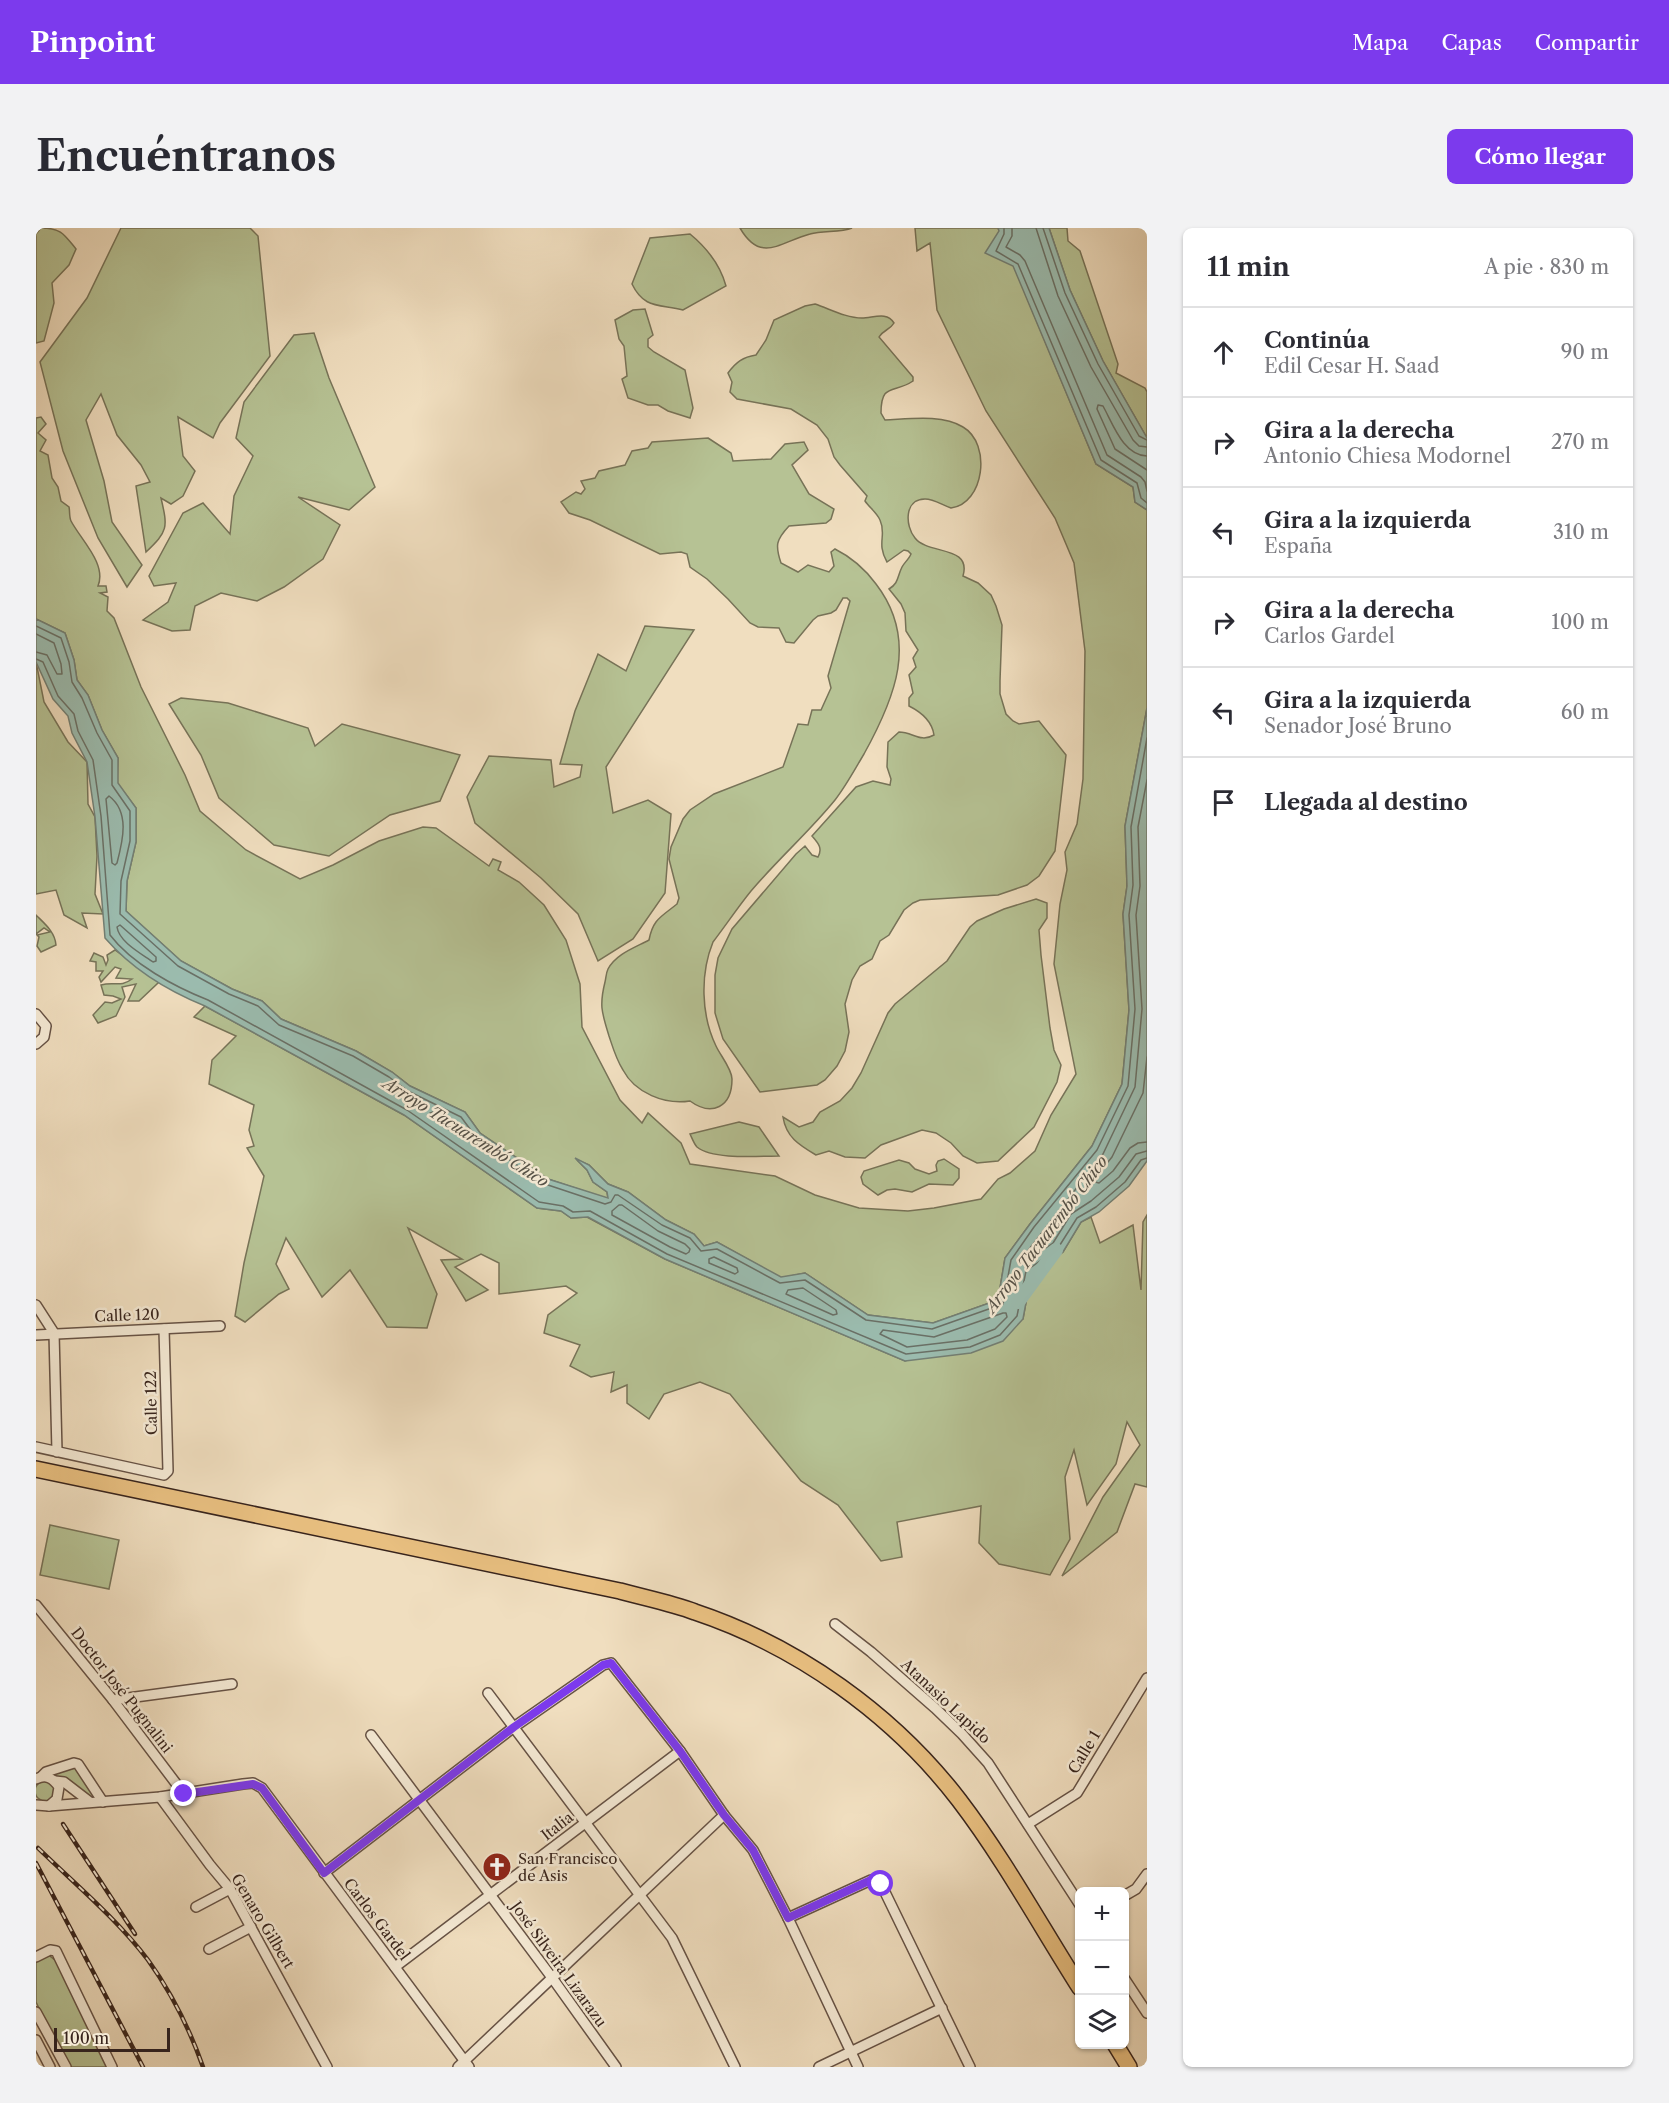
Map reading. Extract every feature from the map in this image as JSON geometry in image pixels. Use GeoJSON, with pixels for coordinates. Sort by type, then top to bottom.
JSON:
{"type":"FeatureCollection","features":[{"type":"Feature","properties":{"kind":"highway"},"geometry":{"type":"LineString","coordinates":[[36,1468],[620,1591],[696,1612],[757,1637],[796,1658],[842,1689],[894,1731],[931,1767],[981,1831],[1075,1980]]}},
{"type":"Feature","properties":{"kind":"highway"},"geometry":{"type":"LineString","coordinates":[[1117,2049],[1129,2067]]}},
{"type":"Feature","properties":{"kind":"street"},"geometry":{"type":"LineString","coordinates":[[36,1014],[46,1026],[44,1037],[36,1044]]}},
{"type":"Feature","properties":{"kind":"street"},"geometry":{"type":"LineString","coordinates":[[36,1305],[54,1333],[57,1452],[36,1447]]}},
{"type":"Feature","properties":{"kind":"street","name":"Calle 120"},"geometry":{"type":"LineString","coordinates":[[36,1335],[220,1326]]}},
{"type":"Feature","properties":{"kind":"street","name":"Calle 122"},"geometry":{"type":"LineString","coordinates":[[57,1452],[164,1475],[168,1471],[164,1329]]}},
{"type":"Feature","properties":{"kind":"street","name":"Doctor José Pugnalini"},"geometry":{"type":"LineString","coordinates":[[36,1605],[113,1700],[184,1794]]}},
{"type":"Feature","properties":{"kind":"street","name":"Atanasio Lapido"},"geometry":{"type":"LineString","coordinates":[[835,1624],[871,1652],[962,1734],[988,1763],[1075,1897]]}},
{"type":"Feature","properties":{"kind":"street"},"geometry":{"type":"LineString","coordinates":[[324,1873],[514,1727],[603,1665],[611,1663],[680,1751],[724,1815],[753,1850],[788,1918],[858,2067]]}},
{"type":"Feature","properties":{"kind":"street","name":"Calle 1"},"geometry":{"type":"LineString","coordinates":[[1028,1824],[1077,1792],[1147,1678]]}},
{"type":"Feature","properties":{"kind":"street"},"geometry":{"type":"LineString","coordinates":[[113,1700],[232,1684]]}},
{"type":"Feature","properties":{"kind":"street"},"geometry":{"type":"LineString","coordinates":[[488,1693],[672,1938],[735,2067]]}},
{"type":"Feature","properties":{"kind":"street","name":"José Silveira Lizarazu"},"geometry":{"type":"LineString","coordinates":[[371,1735],[616,2067]]}},
{"type":"Feature","properties":{"kind":"street","name":"Italia"},"geometry":{"type":"LineString","coordinates":[[394,1967],[680,1751]]}},
{"type":"Feature","properties":{"kind":"street"},"geometry":{"type":"LineString","coordinates":[[39,1777],[45,1772],[74,1763],[78,1764],[103,1802]]}},
{"type":"Feature","properties":{"kind":"street"},"geometry":{"type":"LineString","coordinates":[[39,1777],[51,1778],[59,1787],[56,1802],[49,1806]]}},
{"type":"Feature","properties":{"kind":"street"},"geometry":{"type":"LineString","coordinates":[[55,1781],[64,1782],[90,1802]]}},
{"type":"Feature","properties":{"kind":"street","name":"Carlos Gardel"},"geometry":{"type":"LineString","coordinates":[[184,1794],[243,1784],[253,1784],[262,1788],[464,2065]]}},
{"type":"Feature","properties":{"kind":"street"},"geometry":{"type":"LineString","coordinates":[[36,1805],[103,1802],[184,1794]]}},
{"type":"Feature","properties":{"kind":"street","name":"Genaro Gilbert"},"geometry":{"type":"LineString","coordinates":[[160,1797],[230,1889],[327,2067]]}},
{"type":"Feature","properties":{"kind":"street"},"geometry":{"type":"LineString","coordinates":[[464,2065],[724,1815]]}},
{"type":"Feature","properties":{"kind":"street"},"geometry":{"type":"LineString","coordinates":[[1129,1893],[1136,1889],[1147,1874]]}},
{"type":"Feature","properties":{"kind":"street"},"geometry":{"type":"LineString","coordinates":[[788,1918],[871,1880],[878,1882],[883,1887],[970,2067]]}},
{"type":"Feature","properties":{"kind":"street"},"geometry":{"type":"LineString","coordinates":[[196,1906],[230,1889]]}},
{"type":"Feature","properties":{"kind":"street"},"geometry":{"type":"LineString","coordinates":[[209,1949],[251,1927]]}},
{"type":"Feature","properties":{"kind":"street"},"geometry":{"type":"LineString","coordinates":[[36,1957],[50,1950],[56,1951],[112,2067]]}},
{"type":"Feature","properties":{"kind":"street"},"geometry":{"type":"LineString","coordinates":[[1129,1984],[1147,2013]]}},
{"type":"Feature","properties":{"kind":"street"},"geometry":{"type":"LineString","coordinates":[[819,2067],[942,2008]]}},
{"type":"Feature","properties":{"kind":"street"},"geometry":{"type":"LineString","coordinates":[[36,2012],[66,2067]]}},
{"type":"Feature","properties":{"kind":"street"},"geometry":{"type":"LineString","coordinates":[[36,2040],[50,2067]]}},
{"type":"Feature","properties":{"kind":"green space"},"geometry":{"type":"Polygon","coordinates":[[[41,228],[53,229],[62,233],[76,249],[69,265],[52,283],[54,303],[44,341],[36,343],[36,234],[41,228]]]}},
{"type":"Feature","properties":{"kind":"green space"},"geometry":{"type":"Polygon","coordinates":[[[121,228],[250,228],[258,236],[270,356],[220,423],[213,438],[178,417],[183,456],[195,471],[183,496],[171,504],[161,498],[165,516],[164,528],[159,539],[146,552],[136,486],[150,482],[141,465],[117,435],[101,394],[86,420],[104,481],[112,522],[142,565],[127,587],[98,538],[63,451],[40,362],[87,298],[121,228]]]}},
{"type":"Feature","properties":{"kind":"green space"},"geometry":{"type":"Polygon","coordinates":[[[740,228],[852,228],[815,233],[772,248],[763,248],[748,239],[740,228]]]}},
{"type":"Feature","properties":{"kind":"green space"},"geometry":{"type":"Polygon","coordinates":[[[915,228],[998,228],[1096,464],[1133,487],[1135,502],[1147,510],[1147,708],[1125,826],[1127,886],[1123,914],[1129,1010],[1122,1084],[1092,1146],[1005,1258],[998,1300],[933,1323],[868,1315],[805,1273],[781,1278],[717,1242],[704,1246],[694,1234],[666,1220],[628,1192],[608,1184],[589,1165],[577,1160],[587,1170],[593,1182],[607,1192],[608,1199],[548,1179],[480,1133],[465,1112],[410,1086],[392,1072],[356,1051],[281,1019],[262,1001],[232,989],[181,961],[126,911],[127,881],[136,842],[136,808],[117,783],[118,758],[102,730],[88,695],[77,680],[74,660],[65,633],[36,619],[36,418],[41,417],[46,424],[38,433],[46,440],[40,451],[48,455],[52,478],[58,487],[61,501],[69,507],[71,521],[96,561],[100,578],[98,586],[106,586],[107,592],[100,593],[108,597],[107,611],[114,618],[141,687],[185,775],[200,811],[246,850],[300,879],[379,841],[423,827],[436,828],[489,866],[493,859],[501,862],[498,870],[519,882],[544,905],[566,940],[580,984],[582,1027],[620,1100],[642,1123],[648,1113],[681,1143],[690,1164],[775,1176],[815,1195],[859,1208],[908,1211],[981,1199],[998,1179],[1010,1173],[1035,1151],[1051,1115],[1076,1074],[1054,964],[1060,904],[1067,870],[1065,852],[1077,824],[1083,779],[1085,651],[1074,563],[1055,518],[986,411],[937,310],[930,243],[917,251],[915,228]]]}},
{"type":"Feature","properties":{"kind":"green space"},"geometry":{"type":"Polygon","coordinates":[[[1049,228],[1067,228],[1068,241],[1080,251],[1118,364],[1116,373],[1145,388],[1147,392],[1147,438],[1103,361],[1070,290],[1049,228]]]}},
{"type":"Feature","properties":{"kind":"green space"},"geometry":{"type":"Polygon","coordinates":[[[690,234],[712,257],[726,286],[683,310],[647,302],[632,284],[650,238],[690,234]]]}},
{"type":"Feature","properties":{"kind":"green space"},"geometry":{"type":"Polygon","coordinates":[[[815,304],[856,318],[884,316],[894,323],[879,337],[913,377],[913,381],[890,390],[883,397],[881,413],[885,420],[925,418],[945,420],[963,427],[972,435],[981,459],[977,485],[971,496],[962,504],[951,508],[932,500],[918,500],[913,503],[908,514],[909,527],[921,543],[961,559],[964,566],[963,576],[978,583],[991,595],[1002,625],[1000,694],[1006,714],[1019,724],[1039,721],[1066,755],[1055,851],[1039,876],[1027,885],[998,895],[920,900],[913,903],[904,910],[889,935],[880,941],[872,959],[860,966],[852,980],[845,1004],[849,1032],[845,1051],[837,1066],[825,1080],[817,1085],[760,1092],[723,1039],[715,1013],[715,975],[718,958],[732,929],[805,846],[812,855],[818,857],[820,848],[812,836],[856,787],[873,781],[890,785],[891,779],[887,767],[888,742],[899,732],[920,738],[934,735],[931,725],[925,718],[909,706],[909,698],[913,693],[909,675],[916,667],[913,658],[918,650],[906,631],[905,613],[901,604],[889,589],[896,582],[911,554],[904,550],[887,562],[882,550],[880,520],[865,501],[867,496],[834,457],[828,439],[817,425],[791,409],[737,399],[730,392],[732,382],[728,373],[740,361],[756,355],[766,340],[774,320],[815,304]]]}},
{"type":"Feature","properties":{"kind":"green space"},"geometry":{"type":"Polygon","coordinates":[[[645,309],[653,335],[648,339],[648,347],[685,370],[693,408],[690,418],[658,405],[648,405],[628,398],[622,379],[627,376],[624,346],[619,339],[615,320],[633,310],[645,309]]]}},
{"type":"Feature","properties":{"kind":"green space"},"geometry":{"type":"Polygon","coordinates":[[[314,333],[329,378],[375,487],[349,510],[298,497],[340,525],[323,559],[284,587],[257,601],[221,593],[195,606],[190,630],[172,631],[143,620],[168,602],[176,583],[154,586],[149,576],[183,513],[203,503],[230,534],[234,496],[253,456],[236,438],[244,402],[294,335],[314,333]]]}},
{"type":"Feature","properties":{"kind":"green space"},"geometry":{"type":"Polygon","coordinates":[[[708,438],[731,453],[733,461],[771,459],[785,444],[804,442],[808,450],[792,465],[809,494],[834,509],[831,519],[826,523],[789,526],[781,535],[778,543],[781,563],[798,572],[808,565],[829,572],[834,566],[831,552],[835,549],[852,560],[872,579],[889,605],[897,626],[899,648],[898,669],[885,712],[847,783],[825,812],[751,891],[713,942],[704,981],[705,1008],[711,1034],[732,1079],[729,1096],[719,1107],[713,1108],[698,1106],[690,1101],[671,1101],[652,1096],[628,1078],[617,1058],[603,1015],[602,997],[607,972],[611,964],[621,955],[649,940],[655,923],[677,904],[679,898],[669,859],[671,847],[683,819],[690,810],[714,794],[783,767],[798,724],[808,725],[812,710],[821,710],[831,688],[828,676],[850,601],[843,598],[836,610],[818,616],[794,643],[786,642],[779,628],[758,627],[750,623],[707,579],[690,567],[687,554],[681,552],[660,554],[590,520],[569,513],[561,502],[576,492],[581,494],[585,489],[581,481],[595,478],[599,471],[625,465],[632,451],[648,448],[652,442],[708,438]]]}},
{"type":"Feature","properties":{"kind":"green space"},"geometry":{"type":"Polygon","coordinates":[[[645,626],[694,630],[606,767],[613,813],[648,800],[671,814],[665,893],[633,939],[598,961],[578,914],[541,878],[475,823],[467,797],[489,756],[551,760],[554,787],[580,777],[582,765],[560,764],[575,711],[598,654],[626,671],[645,626]]]}},
{"type":"Feature","properties":{"kind":"green space"},"geometry":{"type":"Polygon","coordinates":[[[36,662],[44,702],[68,742],[87,762],[88,804],[95,817],[97,856],[95,894],[103,914],[82,913],[87,928],[64,915],[56,890],[36,894],[36,662]]]}},
{"type":"Feature","properties":{"kind":"green space"},"geometry":{"type":"Polygon","coordinates":[[[181,698],[228,703],[308,728],[315,746],[342,724],[460,755],[440,801],[390,815],[329,856],[274,845],[219,798],[201,755],[169,704],[181,698]]]}},
{"type":"Feature","properties":{"kind":"green space"},"geometry":{"type":"Polygon","coordinates":[[[1036,899],[1047,903],[1047,918],[1039,930],[1041,955],[1054,1050],[1061,1065],[1057,1082],[1034,1127],[998,1161],[977,1163],[963,1156],[951,1143],[936,1133],[922,1130],[881,1145],[865,1158],[845,1157],[829,1151],[816,1155],[794,1140],[787,1130],[783,1117],[799,1127],[813,1122],[820,1112],[840,1101],[852,1088],[861,1073],[888,1013],[895,1004],[947,961],[970,927],[977,921],[1004,909],[1036,899]]]}},
{"type":"Feature","properties":{"kind":"green space"},"geometry":{"type":"Polygon","coordinates":[[[36,915],[52,932],[56,945],[41,952],[37,946],[39,937],[37,935],[50,932],[44,928],[36,934],[36,915]]]}},
{"type":"Feature","properties":{"kind":"green space"},"geometry":{"type":"Polygon","coordinates":[[[115,950],[159,982],[139,1001],[128,1001],[136,984],[122,987],[125,997],[116,1016],[98,1023],[93,1015],[105,1002],[112,1003],[121,999],[104,995],[101,985],[121,984],[132,979],[116,978],[121,969],[115,967],[101,982],[99,977],[103,971],[96,971],[96,962],[90,961],[94,953],[103,957],[106,965],[107,955],[115,950]]]}},
{"type":"Feature","properties":{"kind":"green space"},"geometry":{"type":"Polygon","coordinates":[[[205,1006],[404,1115],[537,1208],[561,1211],[571,1218],[587,1217],[665,1259],[905,1361],[1023,1319],[1031,1275],[1063,1252],[1081,1222],[1091,1217],[1100,1243],[1133,1225],[1141,1290],[1143,1222],[1147,1215],[1147,1487],[1135,1484],[1117,1532],[1062,1576],[1103,1497],[1140,1445],[1127,1422],[1116,1464],[1087,1505],[1074,1450],[1065,1477],[1070,1539],[1050,1575],[999,1564],[979,1543],[981,1506],[897,1522],[902,1557],[881,1561],[838,1505],[801,1481],[730,1394],[700,1382],[664,1394],[649,1419],[627,1403],[627,1385],[611,1392],[614,1372],[591,1377],[570,1366],[580,1345],[544,1333],[548,1315],[577,1293],[566,1286],[499,1294],[499,1263],[481,1254],[455,1267],[488,1290],[466,1301],[441,1260],[462,1259],[408,1228],[437,1294],[427,1328],[387,1327],[350,1270],[322,1297],[286,1238],[276,1264],[289,1289],[279,1294],[245,1322],[235,1316],[244,1263],[264,1176],[247,1148],[254,1146],[249,1130],[254,1105],[209,1084],[212,1060],[236,1036],[194,1017],[205,1006]]]}},
{"type":"Feature","properties":{"kind":"green space"},"geometry":{"type":"Polygon","coordinates":[[[739,1122],[759,1127],[779,1156],[714,1154],[697,1147],[690,1134],[739,1122]]]}},
{"type":"Feature","properties":{"kind":"green space"},"geometry":{"type":"Polygon","coordinates":[[[944,1159],[959,1169],[959,1178],[953,1185],[929,1184],[912,1192],[895,1189],[878,1195],[863,1184],[861,1177],[864,1171],[899,1160],[929,1174],[937,1171],[938,1161],[944,1159]]]}},
{"type":"Feature","properties":{"kind":"green space"},"geometry":{"type":"Polygon","coordinates":[[[50,1525],[119,1540],[109,1589],[40,1575],[50,1525]]]}},
{"type":"Feature","properties":{"kind":"green space"},"geometry":{"type":"Polygon","coordinates":[[[74,1766],[78,1767],[95,1796],[91,1798],[69,1780],[47,1774],[74,1766]]]}},
{"type":"Feature","properties":{"kind":"green space"},"geometry":{"type":"Polygon","coordinates":[[[41,1781],[49,1781],[55,1787],[55,1795],[49,1801],[41,1801],[35,1795],[35,1787],[41,1781]]]}},
{"type":"Feature","properties":{"kind":"green space"},"geometry":{"type":"Polygon","coordinates":[[[47,1954],[59,1963],[116,2067],[67,2067],[36,2002],[36,1959],[47,1954]]]}},
{"type":"Feature","properties":{"kind":"water"},"geometry":{"type":"Polygon","coordinates":[[[998,228],[1049,228],[1070,290],[1103,361],[1147,438],[1147,510],[1135,502],[1133,487],[1096,464],[1013,266],[985,253],[999,231],[998,228]]]}},
{"type":"Feature","properties":{"kind":"water"},"geometry":{"type":"Polygon","coordinates":[[[36,619],[65,633],[74,660],[77,680],[88,695],[102,730],[118,758],[118,783],[136,808],[136,842],[127,881],[126,911],[181,961],[232,989],[262,1001],[281,1019],[356,1051],[392,1072],[410,1086],[465,1112],[480,1133],[548,1179],[608,1198],[607,1192],[593,1182],[587,1170],[575,1158],[589,1165],[608,1184],[628,1192],[666,1220],[694,1234],[704,1246],[717,1242],[781,1277],[805,1273],[868,1315],[933,1323],[998,1300],[1005,1258],[1092,1146],[1122,1084],[1129,1010],[1123,914],[1127,886],[1125,826],[1147,708],[1147,1161],[1129,1186],[1099,1212],[1081,1222],[1063,1252],[1031,1275],[1023,1319],[1003,1341],[971,1353],[905,1361],[665,1259],[588,1217],[571,1218],[561,1211],[537,1208],[404,1115],[164,986],[138,969],[105,938],[95,817],[87,762],[72,733],[68,716],[53,699],[36,662],[36,619]]]}},
{"type":"Feature","properties":{"kind":"waterway","name":"Arroyo Tacuarembó Chico"},"geometry":{"type":"LineString","coordinates":[[1018,1302],[1056,1250]]}},
{"type":"Feature","properties":{"kind":"railway"},"geometry":{"type":"LineString","coordinates":[[63,1824],[135,1934]]}},
{"type":"Feature","properties":{"kind":"railway"},"geometry":{"type":"LineString","coordinates":[[38,1848],[109,1916],[148,1960],[179,2012],[203,2067]]}},
{"type":"Feature","properties":{"kind":"railway"},"geometry":{"type":"LineString","coordinates":[[36,1863],[143,2067]]}},
{"type":"Feature","properties":{"kind":"place","name":"San Francisco de Asis"},"geometry":{"type":"Point","coordinates":[497,1867]}},
{"type":"Feature","properties":{"kind":"route"},"geometry":{"type":"LineString","coordinates":[[184,1794],[243,1784],[253,1784],[262,1788],[324,1873],[514,1727],[603,1665],[611,1663],[616,1666],[680,1751],[724,1815],[753,1850],[788,1918],[871,1880],[881,1884]]}}]}
